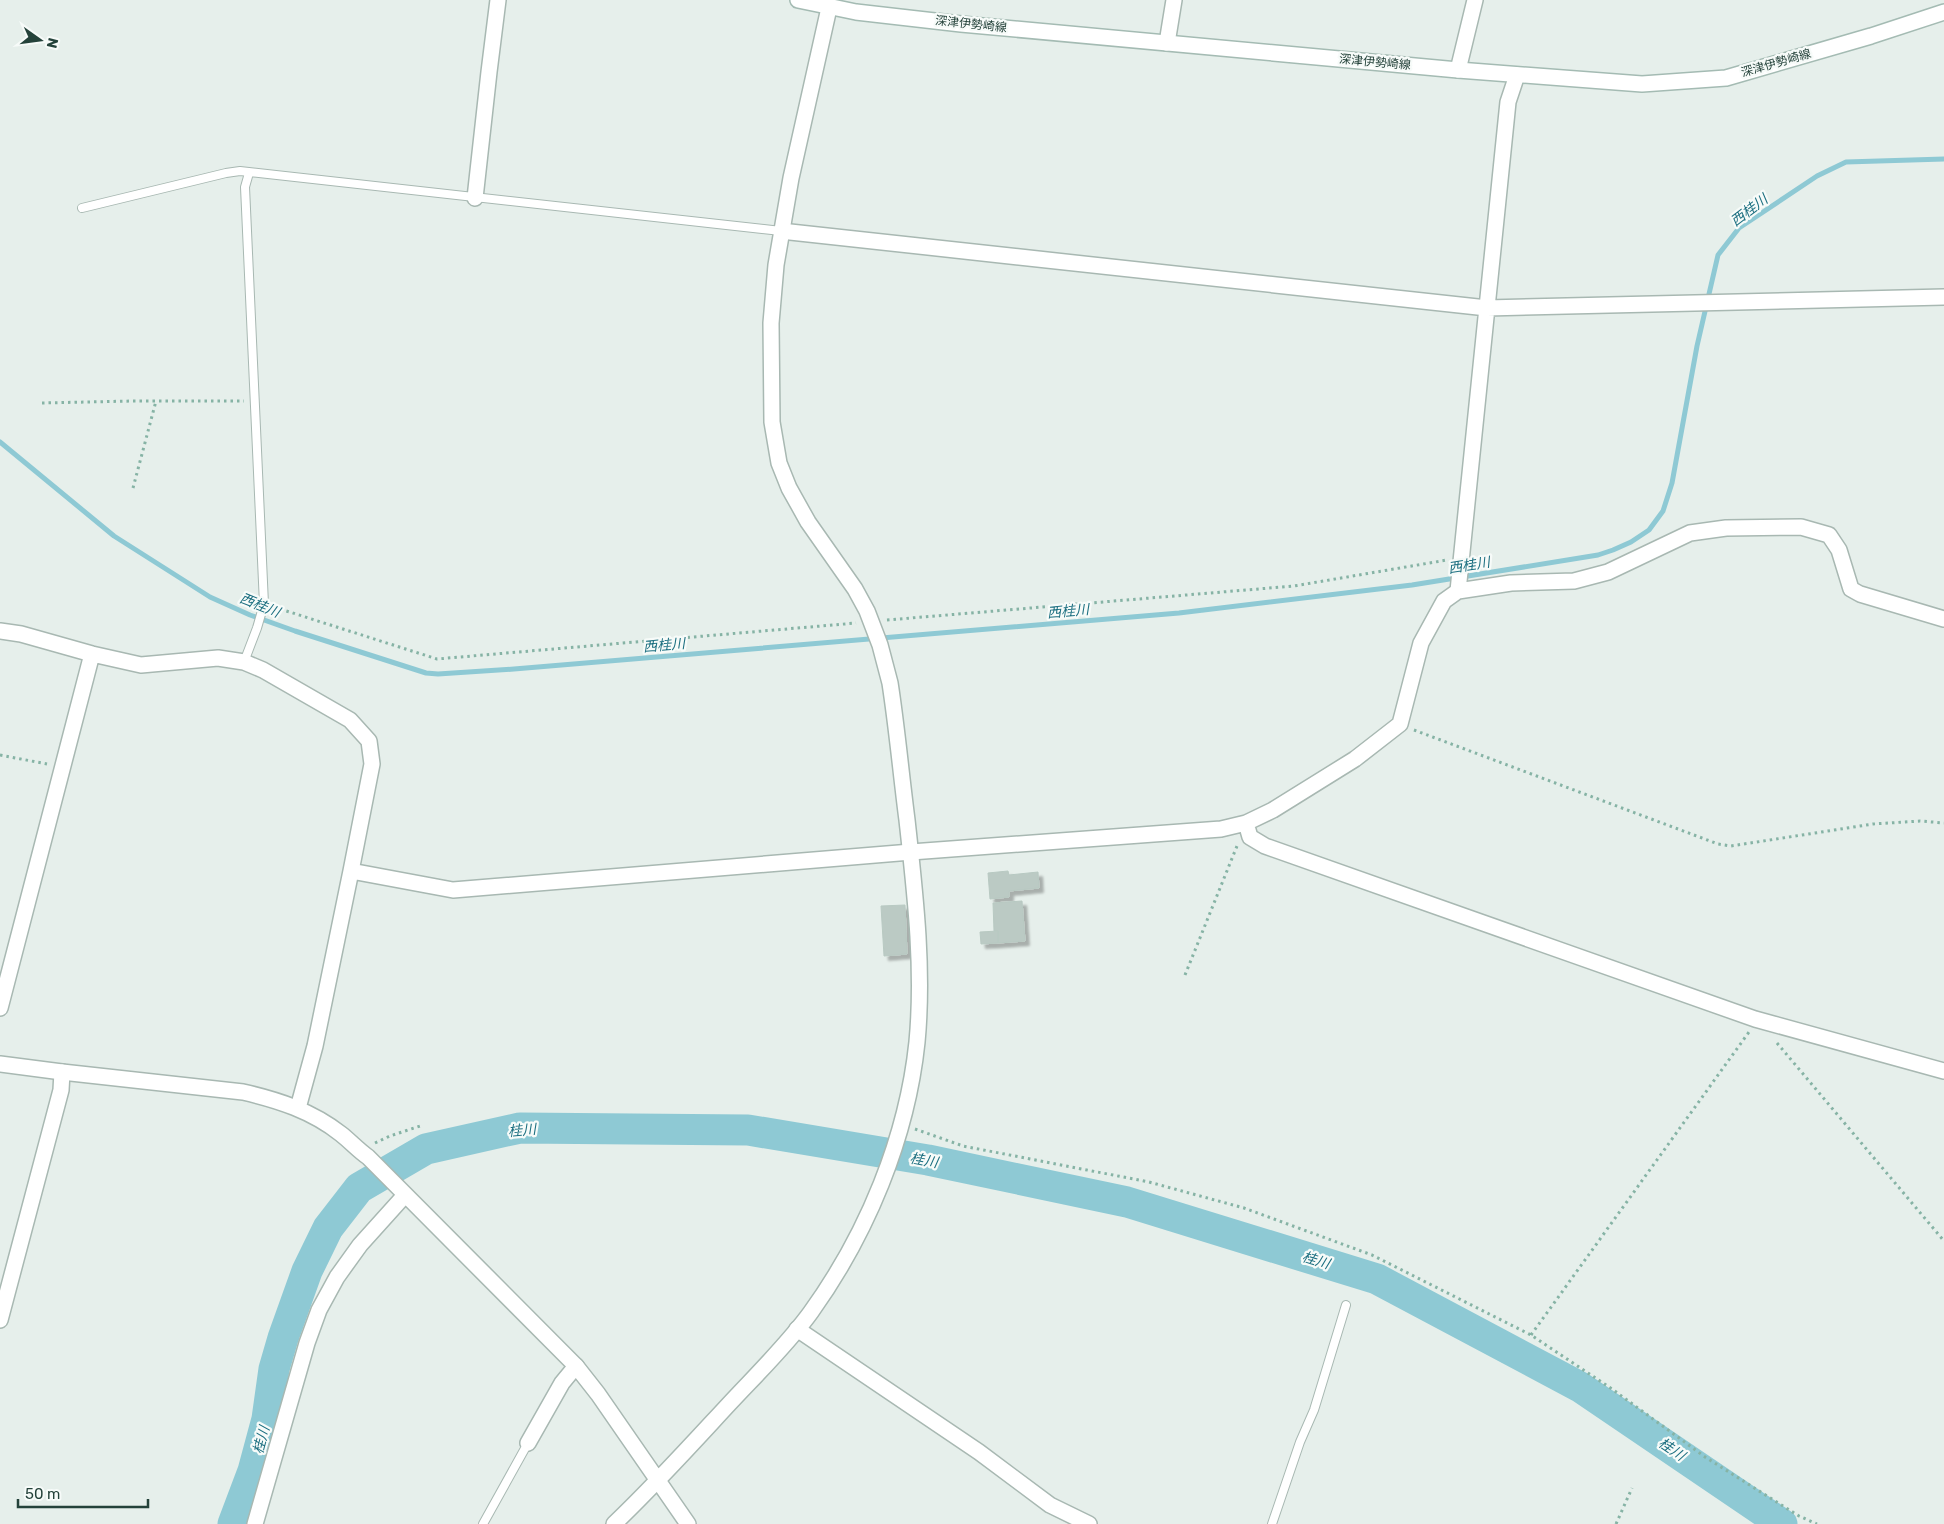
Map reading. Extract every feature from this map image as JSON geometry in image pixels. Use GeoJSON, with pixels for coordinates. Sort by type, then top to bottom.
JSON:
{"type":"FeatureCollection","features":[{"type":"Feature","properties":{"kind":"street"},"geometry":{"type":"LineString","coordinates":[[475,198],[488,72],[498,0]]}},
{"type":"Feature","properties":{"kind":"street","name":"深津伊勢崎線"},"geometry":{"type":"LineString","coordinates":[[798,0],[962,24],[1458,70],[1642,84],[1726,78],[1871,36],[1944,12]]}},
{"type":"Feature","properties":{"kind":"street"},"geometry":{"type":"LineString","coordinates":[[1167,43],[1174,0]]}},
{"type":"Feature","properties":{"kind":"street"},"geometry":{"type":"LineString","coordinates":[[1458,70],[1476,0]]}},
{"type":"Feature","properties":{"kind":"street"},"geometry":{"type":"LineString","coordinates":[[614,1524],[659,1481],[810,1313],[840,1266],[859,1231],[881,1182],[900,1130],[913,1070],[919,1014],[918,924],[890,683],[874,626],[855,589],[798,506],[779,464],[772,422],[770,379],[772,294],[781,231],[831,4]]}},
{"type":"Feature","properties":{"kind":"street"},"geometry":{"type":"LineString","coordinates":[[1459,588],[1508,102],[1517,75]]}},
{"type":"Feature","properties":{"kind":"street"},"geometry":{"type":"LineString","coordinates":[[781,231],[1487,308],[1944,297]]}},
{"type":"Feature","properties":{"kind":"street"},"geometry":{"type":"LineString","coordinates":[[351,871],[453,890],[910,852],[1221,829],[1246,824],[1273,810],[1355,759],[1400,724],[1421,643],[1444,602],[1459,588],[1511,583],[1574,581],[1608,572],[1690,533],[1726,528],[1801,527],[1829,535],[1839,550],[1851,589],[1860,594],[1944,619]]}},
{"type":"Feature","properties":{"kind":"street"},"geometry":{"type":"LineString","coordinates":[[0,632],[21,634],[92,654],[141,665],[218,658],[244,662],[263,670],[350,720],[369,741],[372,764],[316,1046],[298,1108]]}},
{"type":"Feature","properties":{"kind":"street"},"geometry":{"type":"LineString","coordinates":[[0,1008],[92,654]]}},
{"type":"Feature","properties":{"kind":"street"},"geometry":{"type":"LineString","coordinates":[[1246,824],[1250,837],[1265,846],[1761,1020],[1944,1071]]}},
{"type":"Feature","properties":{"kind":"street"},"geometry":{"type":"LineString","coordinates":[[0,1064],[243,1092],[298,1108],[340,1133],[365,1155],[576,1366],[688,1524]]}},
{"type":"Feature","properties":{"kind":"street"},"geometry":{"type":"LineString","coordinates":[[0,1320],[61,1090],[62,1072]]}},
{"type":"Feature","properties":{"kind":"street"},"geometry":{"type":"LineString","coordinates":[[255,1524],[307,1343],[319,1310],[337,1278],[402,1193]]}},
{"type":"Feature","properties":{"kind":"street"},"geometry":{"type":"LineString","coordinates":[[797,1329],[979,1452],[1050,1506],[1089,1524]]}},
{"type":"Feature","properties":{"kind":"street"},"geometry":{"type":"LineString","coordinates":[[528,1443],[562,1383],[576,1366]]}},
{"type":"Feature","properties":{"kind":"lane"},"geometry":{"type":"LineString","coordinates":[[82,208],[240,171],[781,231]]}},
{"type":"Feature","properties":{"kind":"lane"},"geometry":{"type":"LineString","coordinates":[[244,662],[258,628],[263,607],[245,187],[249,173]]}},
{"type":"Feature","properties":{"kind":"lane"},"geometry":{"type":"LineString","coordinates":[[1272,1524],[1300,1442],[1314,1410],[1346,1305]]}},
{"type":"Feature","properties":{"kind":"lane"},"geometry":{"type":"LineString","coordinates":[[482,1524],[528,1443]]}},
{"type":"Feature","properties":{"kind":"path"},"geometry":{"type":"LineString","coordinates":[[133,488],[156,401]]}},
{"type":"Feature","properties":{"kind":"path"},"geometry":{"type":"LineString","coordinates":[[42,403],[255,402]]}},
{"type":"Feature","properties":{"kind":"path"},"geometry":{"type":"LineString","coordinates":[[263,607],[437,659],[874,626],[1294,586],[1461,563]]}},
{"type":"Feature","properties":{"kind":"path"},"geometry":{"type":"LineString","coordinates":[[1400,724],[1718,844],[1731,846],[1873,824],[1920,821],[1944,823]]}},
{"type":"Feature","properties":{"kind":"path"},"geometry":{"type":"LineString","coordinates":[[0,755],[63,768]]}},
{"type":"Feature","properties":{"kind":"path"},"geometry":{"type":"LineString","coordinates":[[1185,975],[1246,824]]}},
{"type":"Feature","properties":{"kind":"path"},"geometry":{"type":"LineString","coordinates":[[1531,1335],[1750,1031],[1761,1020],[1771,1036],[1944,1241]]}},
{"type":"Feature","properties":{"kind":"path"},"geometry":{"type":"LineString","coordinates":[[365,1155],[377,1141],[423,1126]]}},
{"type":"Feature","properties":{"kind":"path"},"geometry":{"type":"LineString","coordinates":[[900,1130],[920,1130],[963,1146],[1149,1182],[1244,1208],[1372,1255],[1531,1335],[1612,1389],[1705,1457],[1799,1516],[1817,1524]]}},
{"type":"Feature","properties":{"kind":"path"},"geometry":{"type":"LineString","coordinates":[[1616,1524],[1632,1488]]}},
{"type":"Feature","properties":{"kind":"building"},"geometry":{"type":"Polygon","coordinates":[[[1008,871],[1009,875],[1038,872],[1039,888],[1009,891],[1009,897],[990,899],[988,873],[1008,871]]]}},
{"type":"Feature","properties":{"kind":"building"},"geometry":{"type":"Polygon","coordinates":[[[1022,901],[1025,941],[998,943],[998,931],[994,931],[993,903],[1022,901]]]}},
{"type":"Feature","properties":{"kind":"building"},"geometry":{"type":"Polygon","coordinates":[[[905,905],[907,954],[884,956],[881,906],[905,905]]]}},
{"type":"Feature","properties":{"kind":"building"},"geometry":{"type":"Polygon","coordinates":[[[998,931],[998,943],[981,944],[980,932],[998,931]]]}},
{"type":"Feature","properties":{"kind":"waterway","name":"西桂川"},"geometry":{"type":"LineString","coordinates":[[0,442],[114,536],[210,597],[250,615],[295,631],[426,673],[438,674],[514,669],[1179,613],[1412,585],[1598,555],[1631,542],[1649,530],[1663,511],[1672,483],[1697,346],[1718,255],[1739,228],[1817,176],[1846,162],[1944,159]]}},
{"type":"Feature","properties":{"kind":"waterway","name":"桂川"},"geometry":{"type":"LineString","coordinates":[[233,1524],[253,1471],[267,1419],[274,1369],[283,1338],[307,1271],[328,1228],[359,1188],[426,1149],[520,1128],[748,1130],[928,1160],[1127,1202],[1377,1279],[1580,1387],[1782,1524]]}}]}
